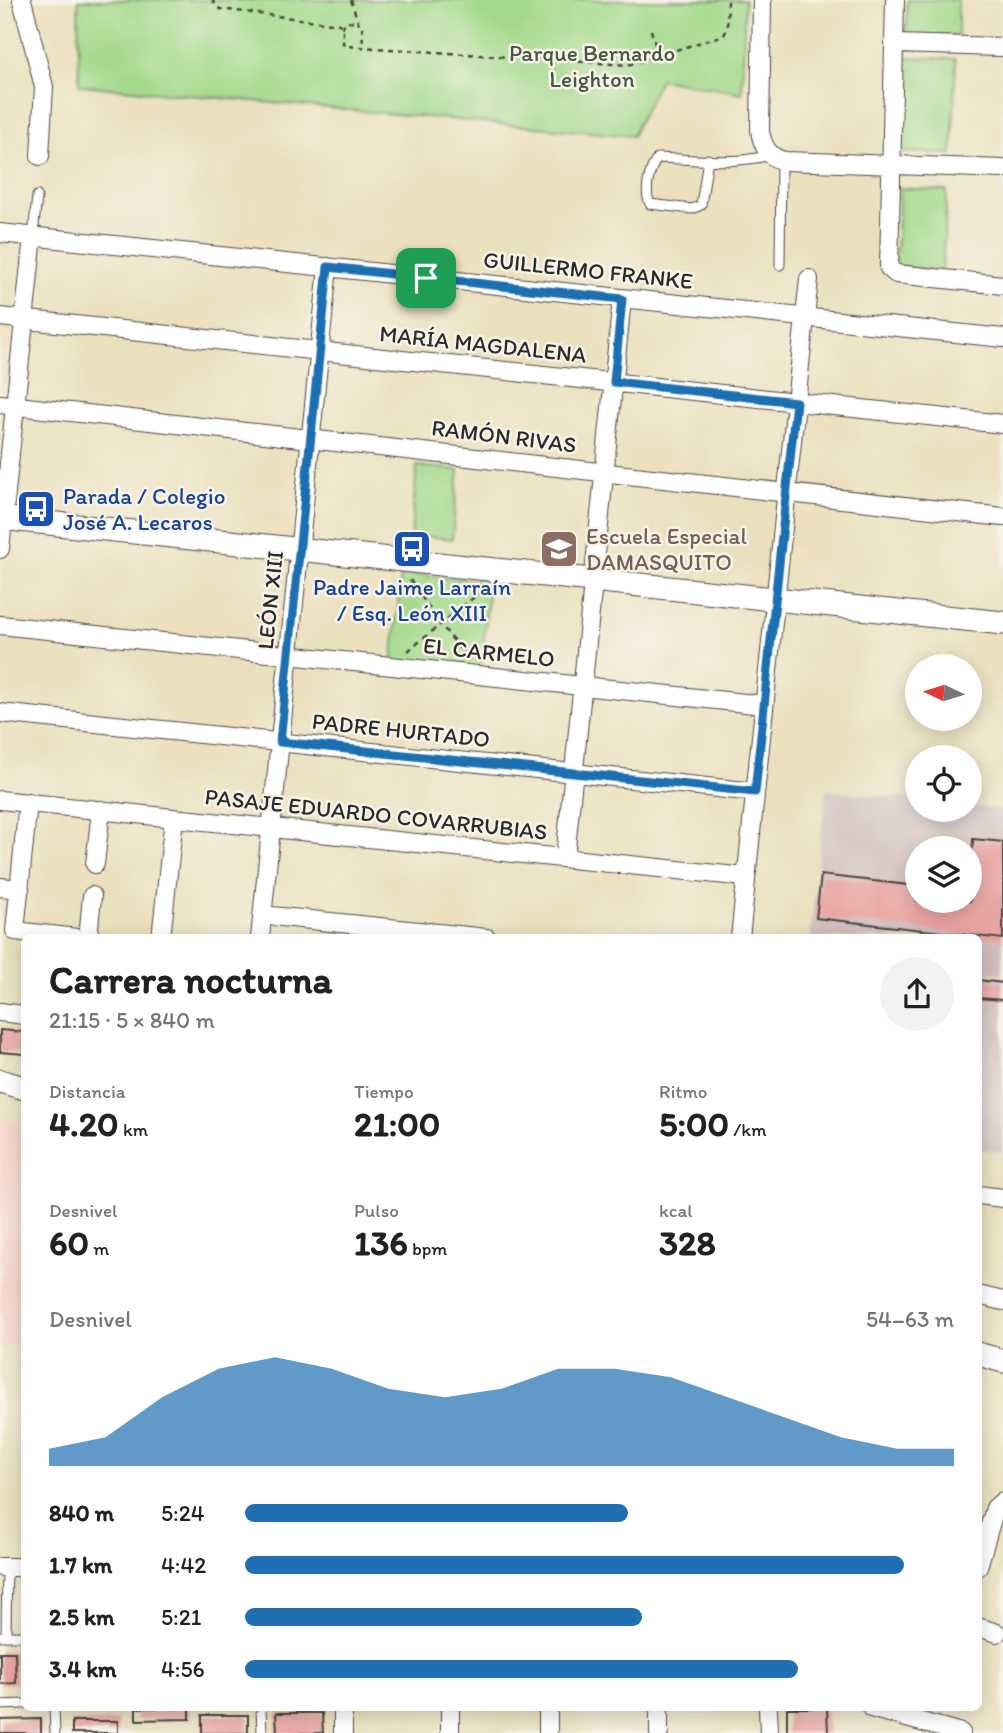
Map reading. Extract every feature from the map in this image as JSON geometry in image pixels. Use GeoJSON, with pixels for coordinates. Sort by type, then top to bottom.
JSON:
{"type":"FeatureCollection","features":[{"type":"Feature","properties":{"kind":"street"},"geometry":{"type":"LineString","coordinates":[[22,0],[44,87],[40,156]]}},
{"type":"Feature","properties":{"kind":"street"},"geometry":{"type":"LineString","coordinates":[[762,0],[760,130],[763,145],[775,158],[1003,169]]}},
{"type":"Feature","properties":{"kind":"street"},"geometry":{"type":"LineString","coordinates":[[895,0],[888,265],[890,271],[896,274],[1003,285]]}},
{"type":"Feature","properties":{"kind":"street"},"geometry":{"type":"LineString","coordinates":[[895,44],[1003,47]]}},
{"type":"Feature","properties":{"kind":"street","name":"GUILLERMO FRANKE"},"geometry":{"type":"LineString","coordinates":[[0,233],[1003,338]]}},
{"type":"Feature","properties":{"kind":"street"},"geometry":{"type":"LineString","coordinates":[[0,549],[8,405],[24,320],[33,236]]}},
{"type":"Feature","properties":{"kind":"street","name":"LEÓN XIII"},"geometry":{"type":"LineString","coordinates":[[260,934],[328,267]]}},
{"type":"Feature","properties":{"kind":"street"},"geometry":{"type":"LineString","coordinates":[[740,934],[809,279]]}},
{"type":"Feature","properties":{"kind":"street"},"geometry":{"type":"LineString","coordinates":[[565,858],[622,299]]}},
{"type":"Feature","properties":{"kind":"street","name":"MARÍA MAGDALENA"},"geometry":{"type":"LineString","coordinates":[[0,317],[1003,424]]}},
{"type":"Feature","properties":{"kind":"street","name":"RAMÓN RIVAS"},"geometry":{"type":"LineString","coordinates":[[8,405],[786,495],[1003,517]]}},
{"type":"Feature","properties":{"kind":"street"},"geometry":{"type":"LineString","coordinates":[[2,518],[1003,623]]}},
{"type":"Feature","properties":{"kind":"street","name":"EL CARMELO"},"geometry":{"type":"LineString","coordinates":[[0,625],[764,705]]}},
{"type":"Feature","properties":{"kind":"street","name":"PADRE HURTADO"},"geometry":{"type":"LineString","coordinates":[[0,713],[755,792]]}},
{"type":"Feature","properties":{"kind":"street","name":"PASAJE EDUARDO COVARRUBIAS"},"geometry":{"type":"LineString","coordinates":[[0,800],[746,877]]}},
{"type":"Feature","properties":{"kind":"street"},"geometry":{"type":"LineString","coordinates":[[28,803],[15,932],[36,934]]}},
{"type":"Feature","properties":{"kind":"street"},"geometry":{"type":"LineString","coordinates":[[95,864],[101,810]]}},
{"type":"Feature","properties":{"kind":"street"},"geometry":{"type":"LineString","coordinates":[[161,934],[174,818]]}},
{"type":"Feature","properties":{"kind":"street"},"geometry":{"type":"LineString","coordinates":[[0,887],[20,889]]}},
{"type":"Feature","properties":{"kind":"street"},"geometry":{"type":"LineString","coordinates":[[88,934],[92,896]]}},
{"type":"Feature","properties":{"kind":"street"},"geometry":{"type":"LineString","coordinates":[[262,915],[447,934]]}},
{"type":"Feature","properties":{"kind":"street"},"geometry":{"type":"LineString","coordinates":[[0,1013],[21,1015]]}},
{"type":"Feature","properties":{"kind":"street"},"geometry":{"type":"LineString","coordinates":[[0,1081],[21,1086]]}},
{"type":"Feature","properties":{"kind":"street"},"geometry":{"type":"LineString","coordinates":[[982,1195],[1003,1198]]}},
{"type":"Feature","properties":{"kind":"street"},"geometry":{"type":"LineString","coordinates":[[982,1296],[1003,1301]]}},
{"type":"Feature","properties":{"kind":"street"},"geometry":{"type":"LineString","coordinates":[[982,1355],[1003,1361]]}},
{"type":"Feature","properties":{"kind":"street"},"geometry":{"type":"LineString","coordinates":[[982,1553],[995,1508],[1003,1501]]}},
{"type":"Feature","properties":{"kind":"street"},"geometry":{"type":"LineString","coordinates":[[982,1628],[997,1633]]}},
{"type":"Feature","properties":{"kind":"street"},"geometry":{"type":"LineString","coordinates":[[343,1711],[343,1733]]}},
{"type":"Feature","properties":{"kind":"street"},"geometry":{"type":"LineString","coordinates":[[450,1711],[450,1733]]}},
{"type":"Feature","properties":{"kind":"street"},"geometry":{"type":"LineString","coordinates":[[548,1711],[548,1733]]}},
{"type":"Feature","properties":{"kind":"street"},"geometry":{"type":"LineString","coordinates":[[659,1711],[659,1733]]}},
{"type":"Feature","properties":{"kind":"street"},"geometry":{"type":"LineString","coordinates":[[768,1711],[769,1733]]}},
{"type":"Feature","properties":{"kind":"street"},"geometry":{"type":"LineString","coordinates":[[882,1711],[961,1733]]}},
{"type":"Feature","properties":{"kind":"lane"},"geometry":{"type":"LineString","coordinates":[[708,159],[701,205],[697,209],[650,204],[647,198],[650,170],[657,158],[708,159],[750,161],[775,158],[780,265]]}},
{"type":"Feature","properties":{"kind":"lane"},"geometry":{"type":"LineString","coordinates":[[33,236],[37,196]]}},
{"type":"Feature","properties":{"kind":"lane"},"geometry":{"type":"LineString","coordinates":[[11,1567],[3,1636],[21,1636]]}},
{"type":"Feature","properties":{"kind":"lane"},"geometry":{"type":"LineString","coordinates":[[0,1705],[21,1704]]}},
{"type":"Feature","properties":{"kind":"lane"},"geometry":{"type":"LineString","coordinates":[[54,1711],[55,1733]]}},
{"type":"Feature","properties":{"kind":"lane"},"geometry":{"type":"LineString","coordinates":[[261,1711],[262,1733]]}},
{"type":"Feature","properties":{"kind":"path"},"geometry":{"type":"LineString","coordinates":[[212,0],[220,9],[340,24],[342,28]]}},
{"type":"Feature","properties":{"kind":"path"},"geometry":{"type":"LineString","coordinates":[[351,0],[358,22],[362,25],[363,47]]}},
{"type":"Feature","properties":{"kind":"path"},"geometry":{"type":"LineString","coordinates":[[358,22],[346,21],[342,28],[343,43],[346,46],[628,65],[724,35],[727,29],[728,0]]}},
{"type":"Feature","properties":{"kind":"path"},"geometry":{"type":"LineString","coordinates":[[651,30],[658,56]]}},
{"type":"Feature","properties":{"kind":"path"},"geometry":{"type":"LineString","coordinates":[[396,559],[441,625],[481,675]]}},
{"type":"Feature","properties":{"kind":"path"},"geometry":{"type":"LineString","coordinates":[[388,666],[504,571]]}},
{"type":"Feature","properties":{"kind":"shaded area"},"geometry":{"type":"Polygon","coordinates":[[[826,790],[905,799],[905,822],[982,822],[982,807],[1003,810],[1003,974],[982,971],[982,934],[810,934],[826,790]]]}},
{"type":"Feature","properties":{"kind":"shaded area"},"geometry":{"type":"Polygon","coordinates":[[[982,974],[1003,977],[1003,1152],[982,1149],[982,974]]]}},
{"type":"Feature","properties":{"kind":"shaded area"},"geometry":{"type":"Polygon","coordinates":[[[0,1119],[21,1124],[21,1343],[0,1348],[0,1119]]]}},
{"type":"Feature","properties":{"kind":"shaded area"},"geometry":{"type":"Polygon","coordinates":[[[21,1375],[21,1417],[13,1415],[21,1375]]]}},
{"type":"Feature","properties":{"kind":"green space","name":"Parque Bernardo Leighton"},"geometry":{"type":"Polygon","coordinates":[[[78,0],[745,0],[742,93],[660,79],[632,136],[79,85],[78,0]]]}},
{"type":"Feature","properties":{"kind":"green space"},"geometry":{"type":"Polygon","coordinates":[[[907,0],[958,0],[958,36],[907,36],[907,0]]]}},
{"type":"Feature","properties":{"kind":"green space"},"geometry":{"type":"Polygon","coordinates":[[[904,57],[956,59],[952,154],[900,152],[904,57]]]}},
{"type":"Feature","properties":{"kind":"green space"},"geometry":{"type":"Polygon","coordinates":[[[900,188],[947,191],[942,270],[895,267],[900,188]]]}},
{"type":"Feature","properties":{"kind":"green space"},"geometry":{"type":"Polygon","coordinates":[[[417,466],[459,470],[452,539],[411,535],[417,466]]]}},
{"type":"Feature","properties":{"kind":"green space"},"geometry":{"type":"Polygon","coordinates":[[[401,573],[489,582],[481,674],[392,666],[401,573]]]}},
{"type":"Feature","properties":{"kind":"building"},"geometry":{"type":"Polygon","coordinates":[[[982,840],[1003,842],[1003,939],[982,937],[982,934],[958,934],[816,918],[821,875],[905,885],[905,913],[982,913],[982,840]]]}},
{"type":"Feature","properties":{"kind":"building"},"geometry":{"type":"Polygon","coordinates":[[[982,980],[1003,983],[1003,1000],[982,998],[982,980]]]}},
{"type":"Feature","properties":{"kind":"building"},"geometry":{"type":"Polygon","coordinates":[[[0,1030],[21,1032],[21,1054],[0,1052],[0,1030]]]}},
{"type":"Feature","properties":{"kind":"building"},"geometry":{"type":"Polygon","coordinates":[[[0,1652],[15,1652],[16,1683],[0,1684],[0,1652]]]}},
{"type":"Feature","properties":{"kind":"building"},"geometry":{"type":"Polygon","coordinates":[[[136,1711],[190,1711],[190,1719],[136,1720],[136,1711]]]}},
{"type":"Feature","properties":{"kind":"building"},"geometry":{"type":"Polygon","coordinates":[[[787,1711],[827,1711],[828,1733],[787,1733],[787,1711]]]}},
{"type":"Feature","properties":{"kind":"building"},"geometry":{"type":"Polygon","coordinates":[[[276,1713],[322,1713],[323,1733],[277,1733],[276,1713]]]}},
{"type":"Feature","properties":{"kind":"building"},"geometry":{"type":"Polygon","coordinates":[[[202,1715],[248,1715],[248,1733],[202,1733],[202,1715]]]}},
{"type":"Feature","properties":{"kind":"building"},"geometry":{"type":"Polygon","coordinates":[[[41,1719],[41,1733],[0,1733],[0,1720],[41,1719]]]}},
{"type":"Feature","properties":{"kind":"building"},"geometry":{"type":"Polygon","coordinates":[[[72,1721],[118,1721],[118,1733],[72,1733],[72,1721]]]}},
{"type":"Feature","properties":{"kind":"place","name":"Parada / Colegio José A. Lecaros"},"geometry":{"type":"Point","coordinates":[36,509]}},
{"type":"Feature","properties":{"kind":"place","name":"Padre Jaime Larraín / Esq. León XIII"},"geometry":{"type":"Point","coordinates":[412,549]}},
{"type":"Feature","properties":{"kind":"place","name":"Escuela Especial DAMASQUITO"},"geometry":{"type":"Point","coordinates":[559,549]}},
{"type":"Feature","properties":{"kind":"route"},"geometry":{"type":"LineString","coordinates":[[328,267],[426,278],[622,299],[614,382],[796,402],[755,792],[280,742],[328,267]]}}]}
